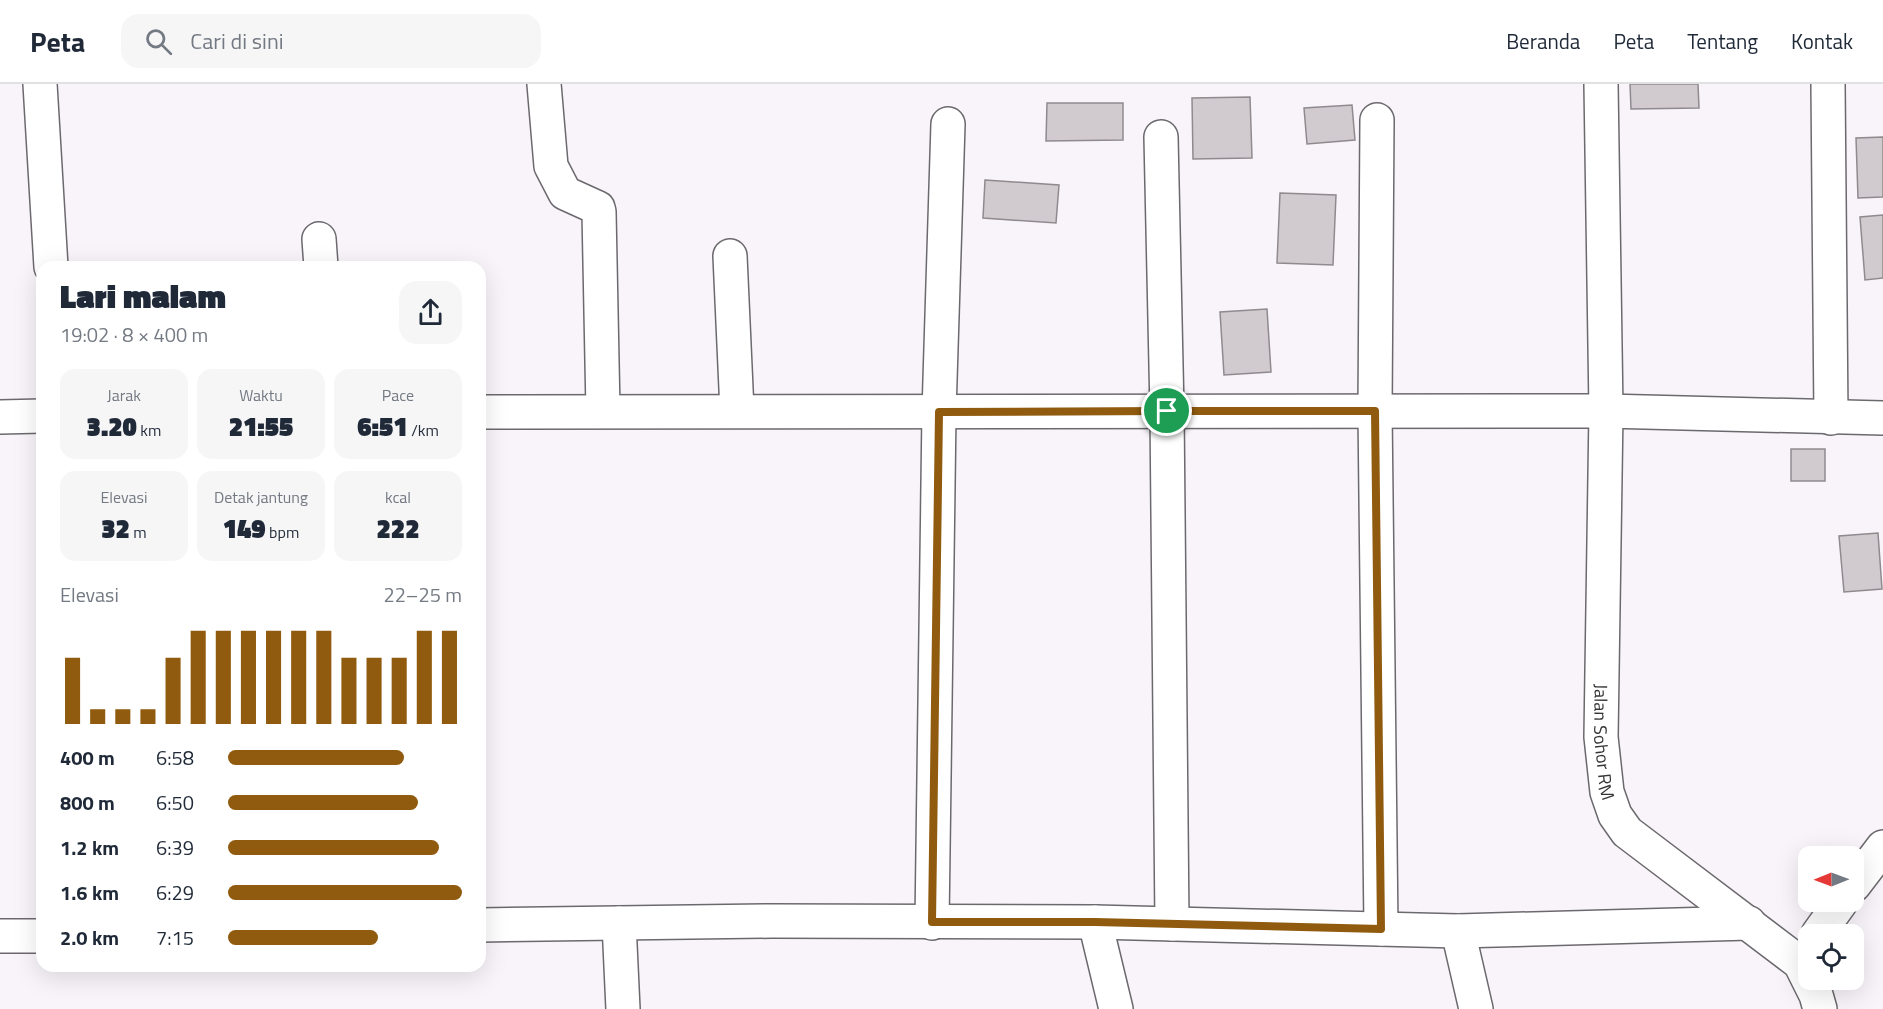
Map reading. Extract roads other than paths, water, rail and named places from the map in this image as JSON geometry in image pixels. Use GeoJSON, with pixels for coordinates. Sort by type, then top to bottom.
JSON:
{"type":"FeatureCollection","features":[{"type":"Feature","properties":{"kind":"street"},"geometry":{"type":"LineString","coordinates":[[40,84],[51,261]]}},
{"type":"Feature","properties":{"kind":"street"},"geometry":{"type":"LineString","coordinates":[[544,84],[551,166],[565,193],[598,208],[599,212],[603,411]]}},
{"type":"Feature","properties":{"kind":"street","name":"Jalan Sohor RM"},"geometry":{"type":"LineString","coordinates":[[1601,84],[1606,411],[1601,737],[1607,792],[1615,815],[1628,832],[1749,923],[1798,952]]}},
{"type":"Feature","properties":{"kind":"street"},"geometry":{"type":"LineString","coordinates":[[1828,84],[1831,418]]}},
{"type":"Feature","properties":{"kind":"street"},"geometry":{"type":"LineString","coordinates":[[1377,120],[1375,411],[1381,929]]}},
{"type":"Feature","properties":{"kind":"street"},"geometry":{"type":"LineString","coordinates":[[932,922],[939,412],[948,123]]}},
{"type":"Feature","properties":{"kind":"street"},"geometry":{"type":"LineString","coordinates":[[1161,137],[1167,411],[1172,924]]}},
{"type":"Feature","properties":{"kind":"street"},"geometry":{"type":"LineString","coordinates":[[730,256],[737,411]]}},
{"type":"Feature","properties":{"kind":"street"},"geometry":{"type":"LineString","coordinates":[[486,412],[1606,411],[1883,418]]}},
{"type":"Feature","properties":{"kind":"street"},"geometry":{"type":"LineString","coordinates":[[0,417],[36,416]]}},
{"type":"Feature","properties":{"kind":"street"},"geometry":{"type":"LineString","coordinates":[[1864,872],[1883,848]]}},
{"type":"Feature","properties":{"kind":"street"},"geometry":{"type":"LineString","coordinates":[[1095,922],[1116,1009]]}},
{"type":"Feature","properties":{"kind":"street"},"geometry":{"type":"LineString","coordinates":[[486,925],[1095,922],[1458,931],[1749,923]]}},
{"type":"Feature","properties":{"kind":"street"},"geometry":{"type":"LineString","coordinates":[[619,923],[623,1009]]}},
{"type":"Feature","properties":{"kind":"street"},"geometry":{"type":"LineString","coordinates":[[1458,931],[1476,1009]]}},
{"type":"Feature","properties":{"kind":"street"},"geometry":{"type":"LineString","coordinates":[[0,936],[36,936]]}},
{"type":"Feature","properties":{"kind":"street","name":"Jalan Sohor RM"},"geometry":{"type":"LineString","coordinates":[[1814,990],[1820,1009]]}}]}
